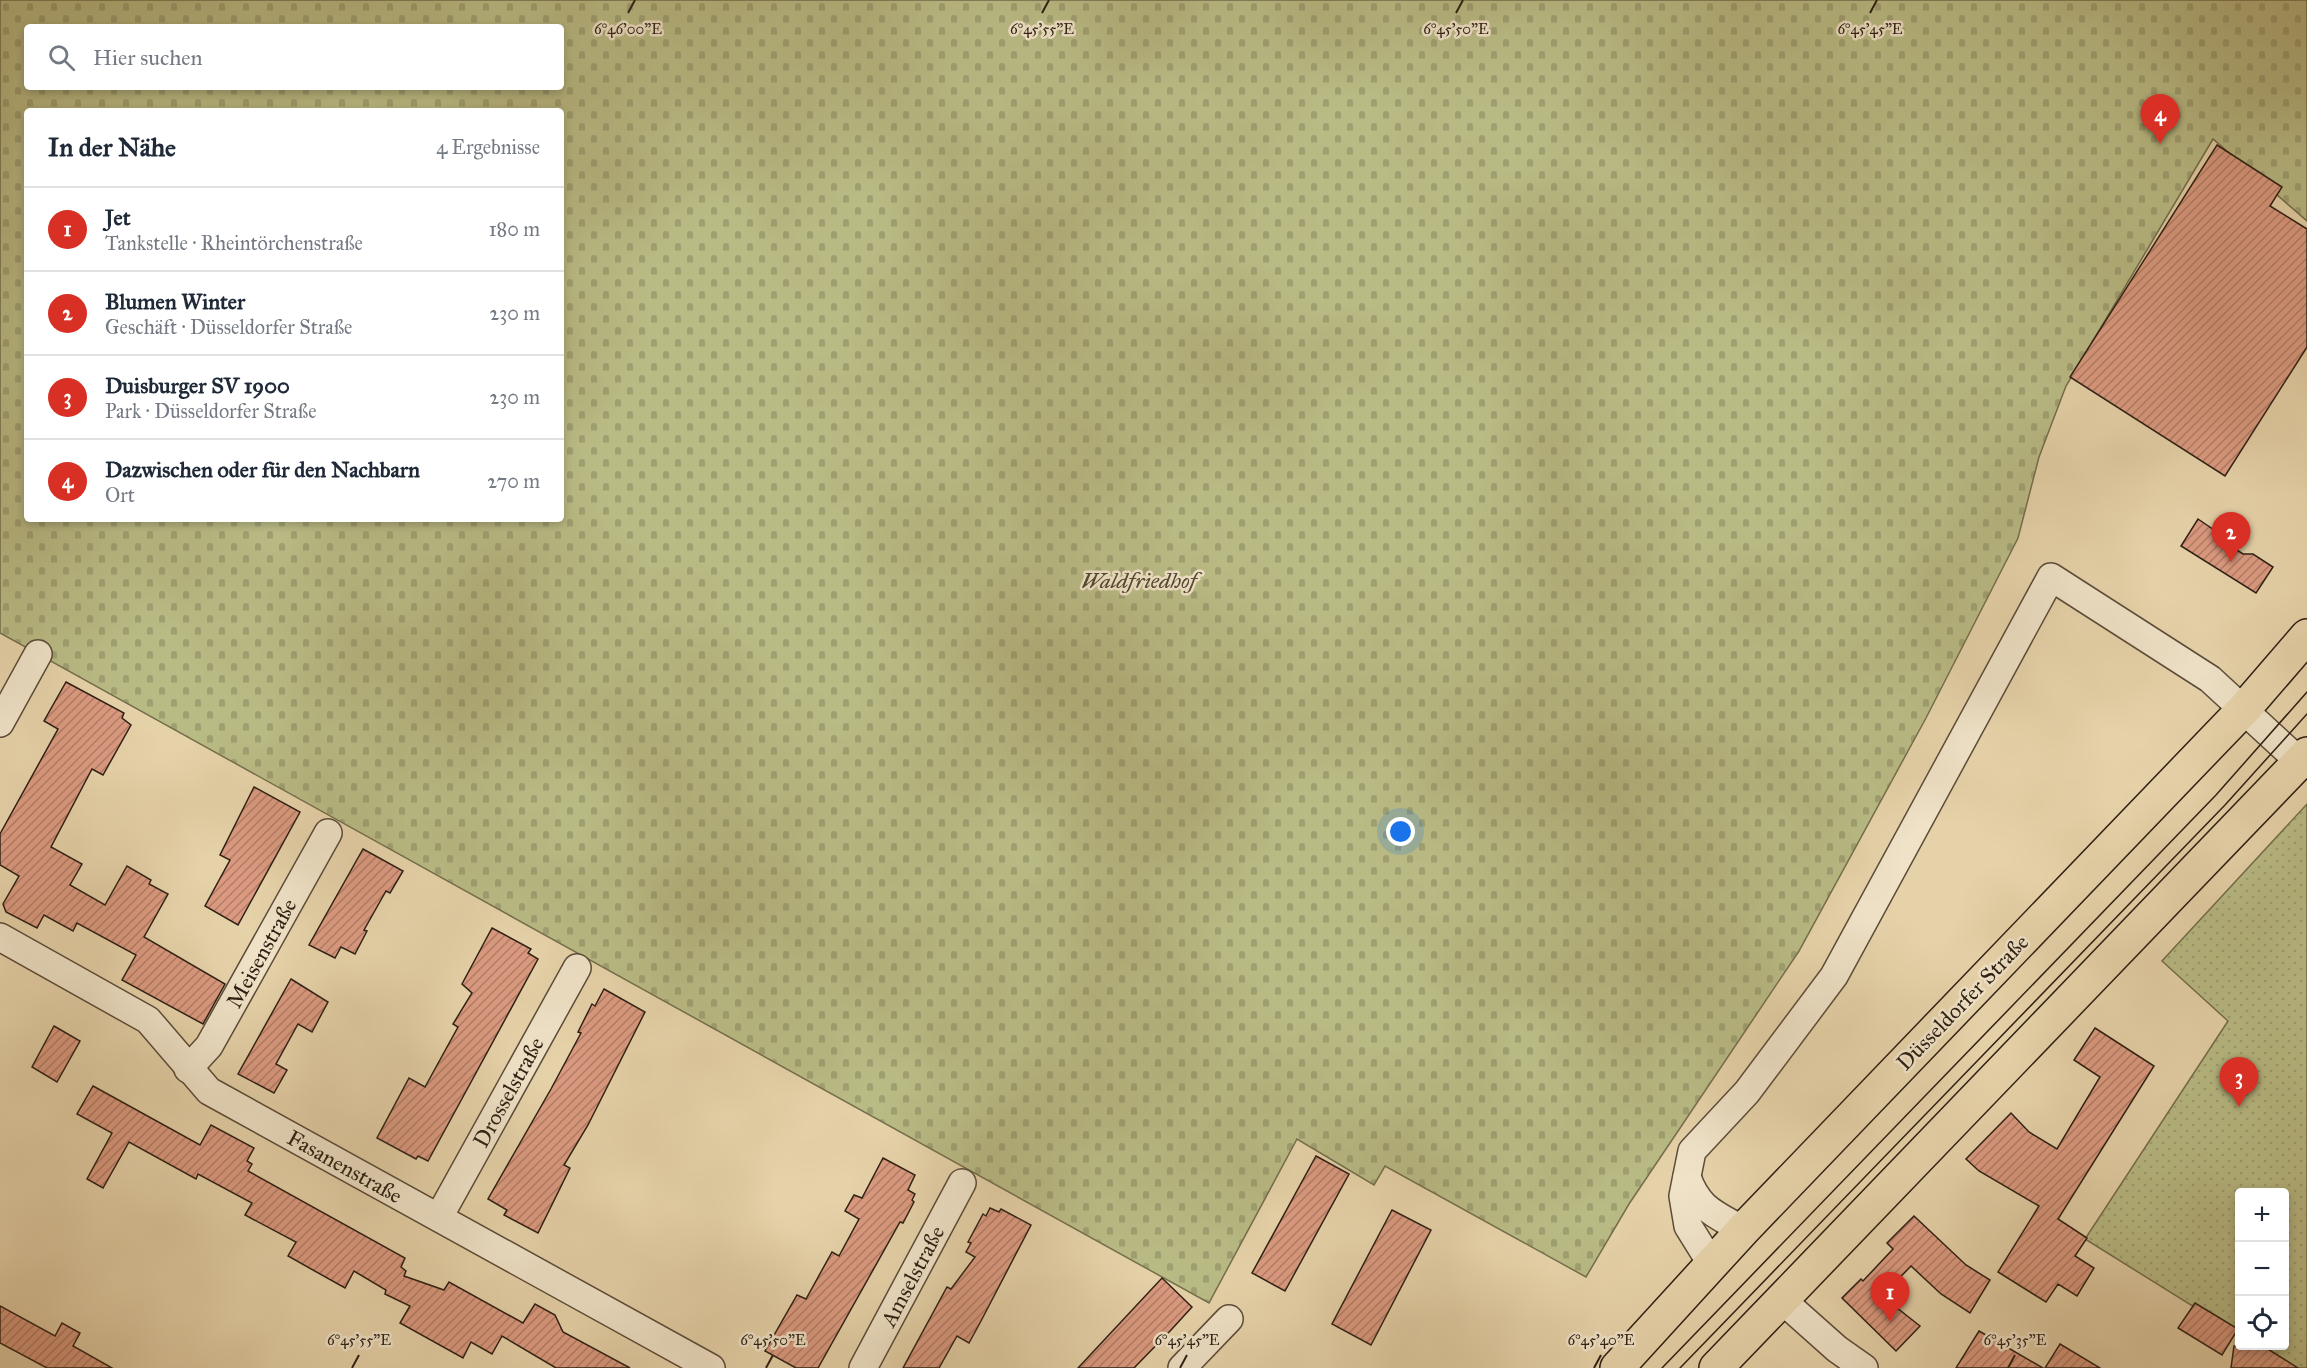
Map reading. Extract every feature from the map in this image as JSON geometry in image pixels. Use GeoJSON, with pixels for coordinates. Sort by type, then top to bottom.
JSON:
{"type":"FeatureCollection","features":[{"type":"Feature","properties":{"kind":"main road","name":"Düsseldorfer Straße"},"geometry":{"type":"LineString","coordinates":[[1617,1368],[1711,1263],[2244,709],[2307,636]]}},
{"type":"Feature","properties":{"kind":"main road"},"geometry":{"type":"LineString","coordinates":[[1716,1368],[2303,758]]}},
{"type":"Feature","properties":{"kind":"street"},"geometry":{"type":"LineString","coordinates":[[1711,1263],[1688,1226],[1683,1196],[1692,1151],[1747,1092],[1834,976],[2051,578],[2210,679],[2303,758]]}},
{"type":"Feature","properties":{"kind":"street"},"geometry":{"type":"LineString","coordinates":[[0,723],[38,654]]}},
{"type":"Feature","properties":{"kind":"street","name":"Meisenstraße"},"geometry":{"type":"LineString","coordinates":[[188,1069],[209,1046],[328,833]]}},
{"type":"Feature","properties":{"kind":"street","name":"Fasanenstraße"},"geometry":{"type":"LineString","coordinates":[[0,937],[148,1020],[209,1091],[711,1368]]}},
{"type":"Feature","properties":{"kind":"street","name":"Drosselstraße"},"geometry":{"type":"LineString","coordinates":[[439,1217],[577,968]]}},
{"type":"Feature","properties":{"kind":"street"},"geometry":{"type":"LineString","coordinates":[[1686,1173],[1692,1192],[1704,1207],[1743,1230]]}},
{"type":"Feature","properties":{"kind":"street","name":"Amselstraße"},"geometry":{"type":"LineString","coordinates":[[863,1368],[962,1183]]}},
{"type":"Feature","properties":{"kind":"street"},"geometry":{"type":"LineString","coordinates":[[1783,1300],[1837,1349],[1864,1368]]}},
{"type":"Feature","properties":{"kind":"street"},"geometry":{"type":"LineString","coordinates":[[1182,1368],[1229,1319]]}},
{"type":"Feature","properties":{"kind":"green space","name":"Waldfriedhof"},"geometry":{"type":"Polygon","coordinates":[[[0,0],[2307,0],[2307,221],[2213,139],[2066,386],[2039,457],[2018,538],[1926,718],[1799,951],[1629,1204],[1586,1277],[1385,1166],[1374,1185],[1297,1139],[1209,1303],[0,633],[0,0]]]}},
{"type":"Feature","properties":{"kind":"green space"},"geometry":{"type":"Polygon","coordinates":[[[2307,804],[2307,1368],[2293,1368],[2264,1350],[2289,1350],[2289,1188],[2235,1188],[2235,1333],[2085,1239],[2228,1021],[2162,961],[2307,804]]]}},
{"type":"Feature","properties":{"kind":"building"},"geometry":{"type":"Polygon","coordinates":[[[2217,145],[2282,187],[2270,206],[2307,229],[2307,347],[2225,476],[2070,377],[2217,145]]]}},
{"type":"Feature","properties":{"kind":"building"},"geometry":{"type":"Polygon","coordinates":[[[2198,519],[2217,532],[2221,540],[2243,554],[2253,554],[2273,567],[2256,593],[2181,546],[2198,519]]]}},
{"type":"Feature","properties":{"kind":"building"},"geometry":{"type":"Polygon","coordinates":[[[66,682],[124,713],[122,718],[131,725],[103,775],[92,769],[51,847],[82,864],[70,885],[105,905],[127,866],[151,880],[149,884],[168,894],[144,937],[225,984],[203,1024],[122,980],[136,955],[77,923],[73,931],[44,915],[37,928],[6,912],[3,904],[19,876],[0,865],[0,834],[58,729],[44,721],[66,682]]]}},
{"type":"Feature","properties":{"kind":"building"},"geometry":{"type":"Polygon","coordinates":[[[254,787],[300,812],[238,925],[205,906],[230,860],[220,855],[254,787]]]}},
{"type":"Feature","properties":{"kind":"building"},"geometry":{"type":"Polygon","coordinates":[[[363,849],[403,871],[390,893],[386,891],[364,930],[367,931],[355,954],[341,947],[335,958],[309,945],[363,849]]]}},
{"type":"Feature","properties":{"kind":"building"},"geometry":{"type":"Polygon","coordinates":[[[492,928],[531,949],[528,953],[538,959],[428,1161],[418,1156],[416,1159],[377,1138],[409,1078],[425,1087],[458,1027],[453,1024],[472,993],[462,984],[492,928]]]}},
{"type":"Feature","properties":{"kind":"building"},"geometry":{"type":"Polygon","coordinates":[[[291,979],[328,1002],[312,1032],[298,1024],[276,1064],[287,1070],[274,1093],[238,1074],[291,979]]]}},
{"type":"Feature","properties":{"kind":"building"},"geometry":{"type":"Polygon","coordinates":[[[604,989],[645,1012],[588,1125],[564,1165],[570,1168],[538,1233],[504,1215],[507,1210],[488,1199],[581,1033],[578,1032],[592,1004],[595,1006],[604,989]]]}},
{"type":"Feature","properties":{"kind":"building"},"geometry":{"type":"Polygon","coordinates":[[[54,1026],[80,1041],[57,1082],[32,1067],[54,1026]]]}},
{"type":"Feature","properties":{"kind":"building"},"geometry":{"type":"Polygon","coordinates":[[[2095,1028],[2154,1066],[2058,1219],[2087,1238],[2075,1256],[2094,1268],[2077,1296],[2058,1284],[2046,1302],[1998,1272],[2039,1206],[1979,1171],[1966,1159],[2011,1113],[2029,1132],[2057,1149],[2100,1077],[2074,1060],[2095,1028]]]}},
{"type":"Feature","properties":{"kind":"building"},"geometry":{"type":"Polygon","coordinates":[[[93,1086],[200,1145],[211,1125],[254,1148],[247,1161],[252,1164],[248,1171],[405,1258],[401,1267],[406,1271],[404,1276],[444,1290],[449,1282],[523,1323],[535,1304],[555,1315],[563,1332],[630,1368],[556,1368],[502,1336],[492,1354],[471,1342],[463,1358],[400,1323],[410,1306],[385,1294],[386,1290],[354,1271],[345,1288],[288,1256],[296,1242],[245,1215],[252,1203],[198,1174],[196,1179],[129,1142],[103,1188],[87,1179],[112,1133],[77,1114],[93,1086]]]}},
{"type":"Feature","properties":{"kind":"building"},"geometry":{"type":"Polygon","coordinates":[[[1316,1156],[1349,1174],[1285,1291],[1252,1273],[1316,1156]]]}},
{"type":"Feature","properties":{"kind":"building"},"geometry":{"type":"Polygon","coordinates":[[[883,1158],[915,1175],[908,1190],[915,1194],[912,1200],[914,1202],[903,1223],[900,1222],[818,1368],[796,1368],[765,1351],[797,1295],[806,1299],[832,1252],[839,1256],[859,1219],[845,1211],[854,1195],[862,1198],[883,1158]]]}},
{"type":"Feature","properties":{"kind":"building"},"geometry":{"type":"Polygon","coordinates":[[[990,1208],[999,1212],[1001,1209],[1031,1225],[981,1321],[969,1343],[957,1336],[939,1368],[903,1368],[947,1287],[951,1289],[975,1257],[966,1252],[971,1243],[968,1242],[983,1214],[986,1216],[990,1208]]]}},
{"type":"Feature","properties":{"kind":"building"},"geometry":{"type":"Polygon","coordinates":[[[1392,1210],[1431,1230],[1371,1345],[1332,1324],[1392,1210]]]}},
{"type":"Feature","properties":{"kind":"building"},"geometry":{"type":"Polygon","coordinates":[[[1914,1216],[1966,1265],[1990,1280],[1970,1313],[1941,1294],[1911,1266],[1882,1296],[1920,1326],[1896,1351],[1842,1298],[1861,1279],[1863,1281],[1893,1249],[1887,1243],[1914,1216]]]}},
{"type":"Feature","properties":{"kind":"building"},"geometry":{"type":"Polygon","coordinates":[[[1162,1278],[1192,1307],[1171,1330],[1134,1368],[1078,1368],[1162,1278]]]}},
{"type":"Feature","properties":{"kind":"building"},"geometry":{"type":"Polygon","coordinates":[[[2195,1303],[2235,1327],[2235,1334],[2222,1355],[2178,1328],[2195,1303]]]}},
{"type":"Feature","properties":{"kind":"building"},"geometry":{"type":"Polygon","coordinates":[[[0,1306],[55,1336],[62,1323],[80,1333],[73,1346],[112,1368],[47,1368],[0,1343],[0,1306]]]}},
{"type":"Feature","properties":{"kind":"building"},"geometry":{"type":"Polygon","coordinates":[[[1979,1331],[2043,1368],[1956,1368],[1979,1331]]]}},
{"type":"Feature","properties":{"kind":"building"},"geometry":{"type":"Polygon","coordinates":[[[2060,1344],[2100,1368],[2045,1368],[2060,1344]]]}},
{"type":"Feature","properties":{"kind":"building"},"geometry":{"type":"Polygon","coordinates":[[[2235,1346],[2235,1350],[2269,1350],[2298,1368],[2231,1368],[2235,1346]]]}},
{"type":"Feature","properties":{"kind":"tram line"},"geometry":{"type":"LineString","coordinates":[[1662,1368],[2216,795],[2307,692]]}},
{"type":"Feature","properties":{"kind":"tram line"},"geometry":{"type":"LineString","coordinates":[[1680,1368],[2225,805],[2307,714]]}},
{"type":"Feature","properties":{"kind":"place","name":"Dazwischen oder für den Nachbarn"},"geometry":{"type":"Point","coordinates":[2160,144]}},
{"type":"Feature","properties":{"kind":"place","name":"Blumen Winter"},"geometry":{"type":"Point","coordinates":[2231,562]}},
{"type":"Feature","properties":{"kind":"place","name":"Duisburger SV 1900"},"geometry":{"type":"Point","coordinates":[2239,1107]}},
{"type":"Feature","properties":{"kind":"place","name":"Jet"},"geometry":{"type":"Point","coordinates":[1890,1322]}}]}
